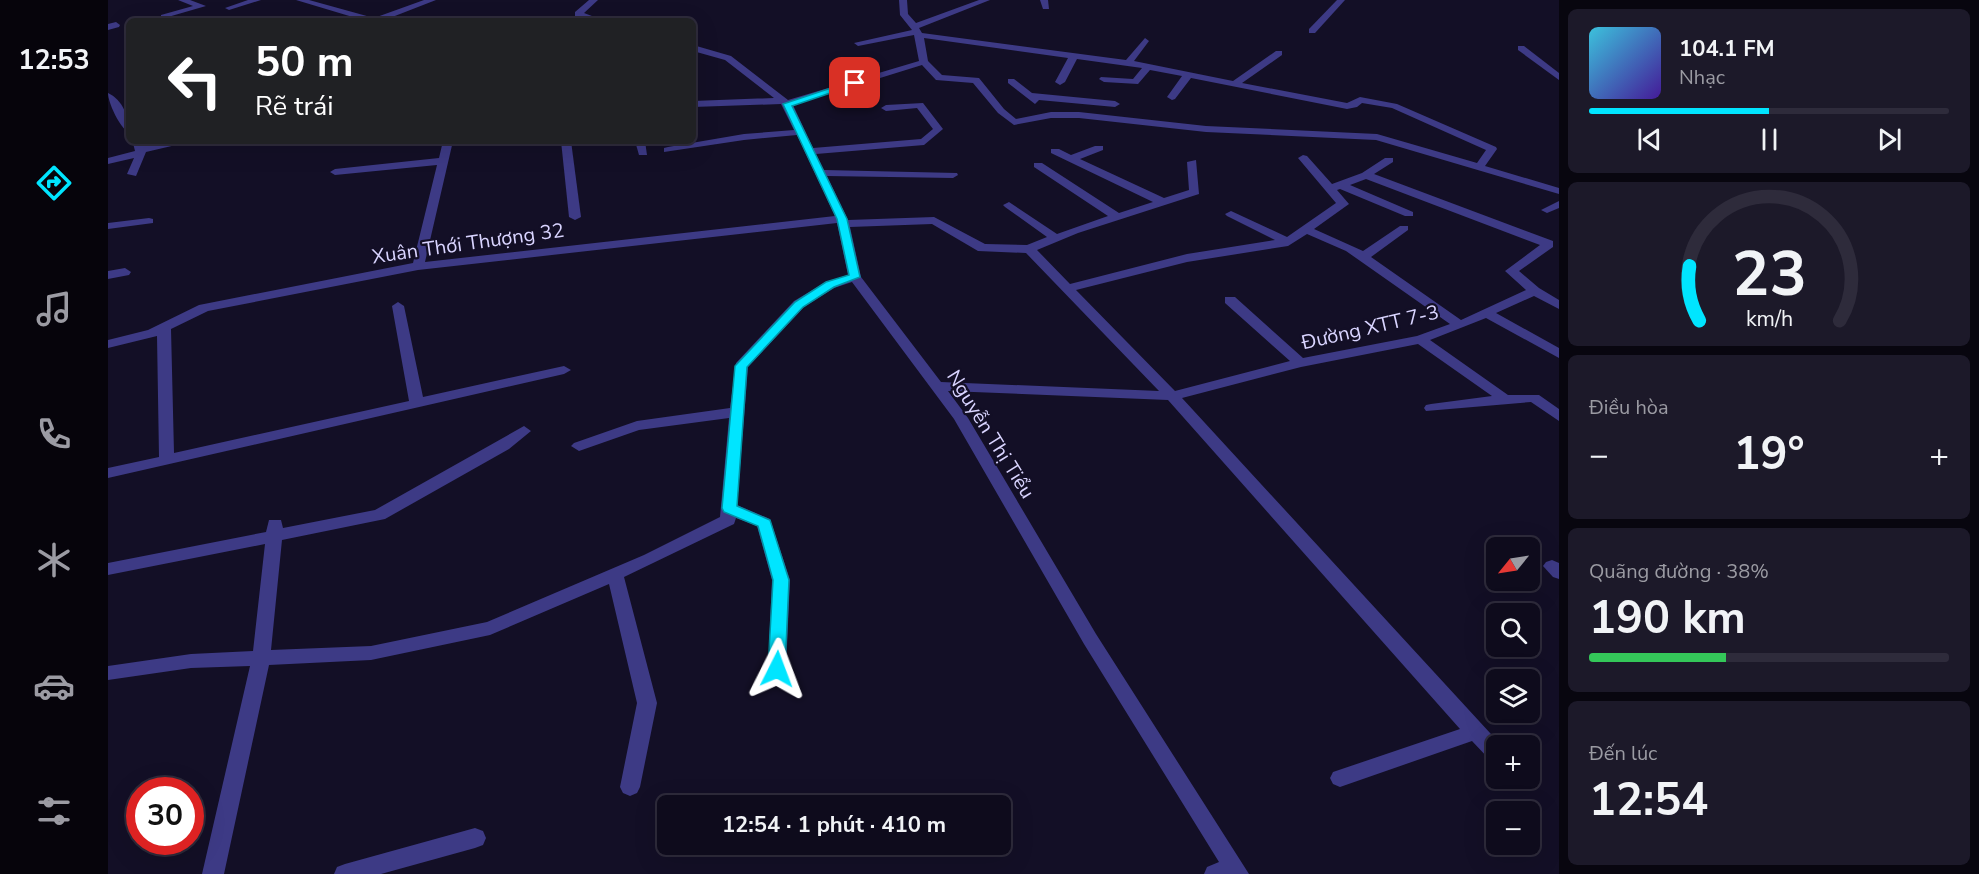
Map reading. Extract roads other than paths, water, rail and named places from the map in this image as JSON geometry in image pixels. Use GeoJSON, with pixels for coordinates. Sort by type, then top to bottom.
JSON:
{"type":"FeatureCollection","features":[{"type":"Feature","properties":{"kind":"street"},"geometry":{"type":"LineString","coordinates":[[165,17],[202,6],[182,0]]}},
{"type":"Feature","properties":{"kind":"street"},"geometry":{"type":"LineString","coordinates":[[229,8],[257,0]]}},
{"type":"Feature","properties":{"kind":"street"},"geometry":{"type":"LineString","coordinates":[[300,0],[364,18]]}},
{"type":"Feature","properties":{"kind":"street"},"geometry":{"type":"LineString","coordinates":[[404,0],[421,4]]}},
{"type":"Feature","properties":{"kind":"street"},"geometry":{"type":"LineString","coordinates":[[383,18],[432,0]]}},
{"type":"Feature","properties":{"kind":"street"},"geometry":{"type":"LineString","coordinates":[[590,18],[578,14],[594,0]]}},
{"type":"Feature","properties":{"kind":"street"},"geometry":{"type":"LineString","coordinates":[[903,0],[904,15],[918,31],[924,62],[939,78],[976,80],[1001,111],[1014,122],[1051,115],[1127,118],[1206,129],[1377,137],[1559,191]]}},
{"type":"Feature","properties":{"kind":"street"},"geometry":{"type":"LineString","coordinates":[[858,43],[918,31],[986,0]]}},
{"type":"Feature","properties":{"kind":"street"},"geometry":{"type":"LineString","coordinates":[[1312,31],[1341,0]]}},
{"type":"Feature","properties":{"kind":"street"},"geometry":{"type":"LineString","coordinates":[[579,18],[583,16]]}},
{"type":"Feature","properties":{"kind":"street"},"geometry":{"type":"LineString","coordinates":[[918,31],[1128,63],[1347,106],[1354,105],[1360,100],[1394,106],[1491,150],[1480,166]]}},
{"type":"Feature","properties":{"kind":"street"},"geometry":{"type":"LineString","coordinates":[[1128,63],[1145,41]]}},
{"type":"Feature","properties":{"kind":"street"},"geometry":{"type":"LineString","coordinates":[[1521,48],[1558,76]]}},
{"type":"Feature","properties":{"kind":"street","name":"Nguyễn Thị Tiểu"},"geometry":{"type":"LineString","coordinates":[[696,49],[728,58],[785,103],[822,173],[843,221],[855,277],[961,418],[1089,639],[1229,872]]}},
{"type":"Feature","properties":{"kind":"street"},"geometry":{"type":"LineString","coordinates":[[1234,84],[1279,53]]}},
{"type":"Feature","properties":{"kind":"street"},"geometry":{"type":"LineString","coordinates":[[1060,82],[1074,55]]}},
{"type":"Feature","properties":{"kind":"street"},"geometry":{"type":"LineString","coordinates":[[696,104],[785,103],[924,62]]}},
{"type":"Feature","properties":{"kind":"street"},"geometry":{"type":"LineString","coordinates":[[1104,79],[1135,82],[1148,67]]}},
{"type":"Feature","properties":{"kind":"street"},"geometry":{"type":"LineString","coordinates":[[1172,97],[1189,74]]}},
{"type":"Feature","properties":{"kind":"street"},"geometry":{"type":"LineString","coordinates":[[1011,81],[1051,115]]}},
{"type":"Feature","properties":{"kind":"street"},"geometry":{"type":"LineString","coordinates":[[1028,96],[1114,104]]}},
{"type":"Feature","properties":{"kind":"street"},"geometry":{"type":"LineString","coordinates":[[126,98],[110,101],[126,125]]}},
{"type":"Feature","properties":{"kind":"street"},"geometry":{"type":"LineString","coordinates":[[811,151],[924,142],[938,129],[920,105],[886,108]]}},
{"type":"Feature","properties":{"kind":"street"},"geometry":{"type":"LineString","coordinates":[[668,150],[744,137],[801,132]]}},
{"type":"Feature","properties":{"kind":"street"},"geometry":{"type":"LineString","coordinates":[[108,161],[138,148],[167,144]]}},
{"type":"Feature","properties":{"kind":"street"},"geometry":{"type":"LineString","coordinates":[[418,266],[447,144]]}},
{"type":"Feature","properties":{"kind":"street"},"geometry":{"type":"LineString","coordinates":[[566,144],[575,217]]}},
{"type":"Feature","properties":{"kind":"street"},"geometry":{"type":"LineString","coordinates":[[641,144],[643,153]]}},
{"type":"Feature","properties":{"kind":"street"},"geometry":{"type":"LineString","coordinates":[[132,174],[138,148]]}},
{"type":"Feature","properties":{"kind":"street"},"geometry":{"type":"LineString","coordinates":[[1070,159],[1098,148]]}},
{"type":"Feature","properties":{"kind":"street"},"geometry":{"type":"LineString","coordinates":[[1055,151],[1162,202]]}},
{"type":"Feature","properties":{"kind":"street"},"geometry":{"type":"LineString","coordinates":[[1303,158],[1335,187],[1409,214]]}},
{"type":"Feature","properties":{"kind":"street"},"geometry":{"type":"LineString","coordinates":[[1335,187],[1366,175],[1389,160]]}},
{"type":"Feature","properties":{"kind":"street"},"geometry":{"type":"LineString","coordinates":[[335,172],[443,161]]}},
{"type":"Feature","properties":{"kind":"street"},"geometry":{"type":"LineString","coordinates":[[1192,162],[1195,192],[1029,249],[1172,396],[1486,742]]}},
{"type":"Feature","properties":{"kind":"street"},"geometry":{"type":"LineString","coordinates":[[1038,165],[1119,218]]}},
{"type":"Feature","properties":{"kind":"street"},"geometry":{"type":"LineString","coordinates":[[822,173],[953,175]]}},
{"type":"Feature","properties":{"kind":"street"},"geometry":{"type":"LineString","coordinates":[[1366,175],[1549,244],[1511,271],[1535,291],[1559,305]]}},
{"type":"Feature","properties":{"kind":"street"},"geometry":{"type":"LineString","coordinates":[[1067,288],[1187,258],[1288,242],[1342,204],[1335,187]]}},
{"type":"Feature","properties":{"kind":"street"},"geometry":{"type":"LineString","coordinates":[[1547,210],[1559,204]]}},
{"type":"Feature","properties":{"kind":"street"},"geometry":{"type":"LineString","coordinates":[[1009,205],[1056,238]]}},
{"type":"Feature","properties":{"kind":"street"},"geometry":{"type":"LineString","coordinates":[[1231,214],[1288,242]]}},
{"type":"Feature","properties":{"kind":"street","name":"Xuân Thới Thượng 32"},"geometry":{"type":"LineString","coordinates":[[108,344],[153,333],[204,308],[418,266],[843,221],[934,220],[982,248],[1029,249]]}},
{"type":"Feature","properties":{"kind":"street"},"geometry":{"type":"LineString","coordinates":[[108,226],[149,221]]}},
{"type":"Feature","properties":{"kind":"street"},"geometry":{"type":"LineString","coordinates":[[1363,257],[1404,228]]}},
{"type":"Feature","properties":{"kind":"street"},"geometry":{"type":"LineString","coordinates":[[1304,229],[1350,248],[1460,325]]}},
{"type":"Feature","properties":{"kind":"street"},"geometry":{"type":"LineString","coordinates":[[108,275],[125,272]]}},
{"type":"Feature","properties":{"kind":"street"},"geometry":{"type":"LineString","coordinates":[[108,673],[191,661],[371,654],[490,628],[615,574],[728,520],[741,366],[799,304],[830,285],[855,277]]}},
{"type":"Feature","properties":{"kind":"street","name":"Đường XTT 7-3"},"geometry":{"type":"LineString","coordinates":[[937,386],[1172,396],[1300,363],[1420,339],[1460,325],[1535,291]]}},
{"type":"Feature","properties":{"kind":"street"},"geometry":{"type":"LineString","coordinates":[[1230,300],[1300,363]]}},
{"type":"Feature","properties":{"kind":"street"},"geometry":{"type":"LineString","coordinates":[[398,306],[417,403]]}},
{"type":"Feature","properties":{"kind":"street"},"geometry":{"type":"LineString","coordinates":[[1486,313],[1559,354]]}},
{"type":"Feature","properties":{"kind":"street"},"geometry":{"type":"LineString","coordinates":[[164,328],[167,460]]}},
{"type":"Feature","properties":{"kind":"street"},"geometry":{"type":"LineString","coordinates":[[1420,339],[1505,399]]}},
{"type":"Feature","properties":{"kind":"street"},"geometry":{"type":"LineString","coordinates":[[108,472],[564,370]]}},
{"type":"Feature","properties":{"kind":"street"},"geometry":{"type":"LineString","coordinates":[[1431,408],[1505,399],[1534,398],[1558,413]]}},
{"type":"Feature","properties":{"kind":"street"},"geometry":{"type":"LineString","coordinates":[[579,446],[637,426],[737,412]]}},
{"type":"Feature","properties":{"kind":"street"},"geometry":{"type":"LineString","coordinates":[[108,569],[274,531],[379,515],[504,447],[524,431]]}},
{"type":"Feature","properties":{"kind":"street"},"geometry":{"type":"LineString","coordinates":[[729,508],[764,523],[778,569],[781,580],[777,669]]}},
{"type":"Feature","properties":{"kind":"street"},"geometry":{"type":"LineString","coordinates":[[213,874],[261,658],[274,531]]}},
{"type":"Feature","properties":{"kind":"street"},"geometry":{"type":"LineString","coordinates":[[615,574],[647,703],[630,787]]}},
{"type":"Feature","properties":{"kind":"street"},"geometry":{"type":"LineString","coordinates":[[1340,778],[1476,732]]}},
{"type":"Feature","properties":{"kind":"street"},"geometry":{"type":"LineString","coordinates":[[345,874],[475,838]]}}]}
